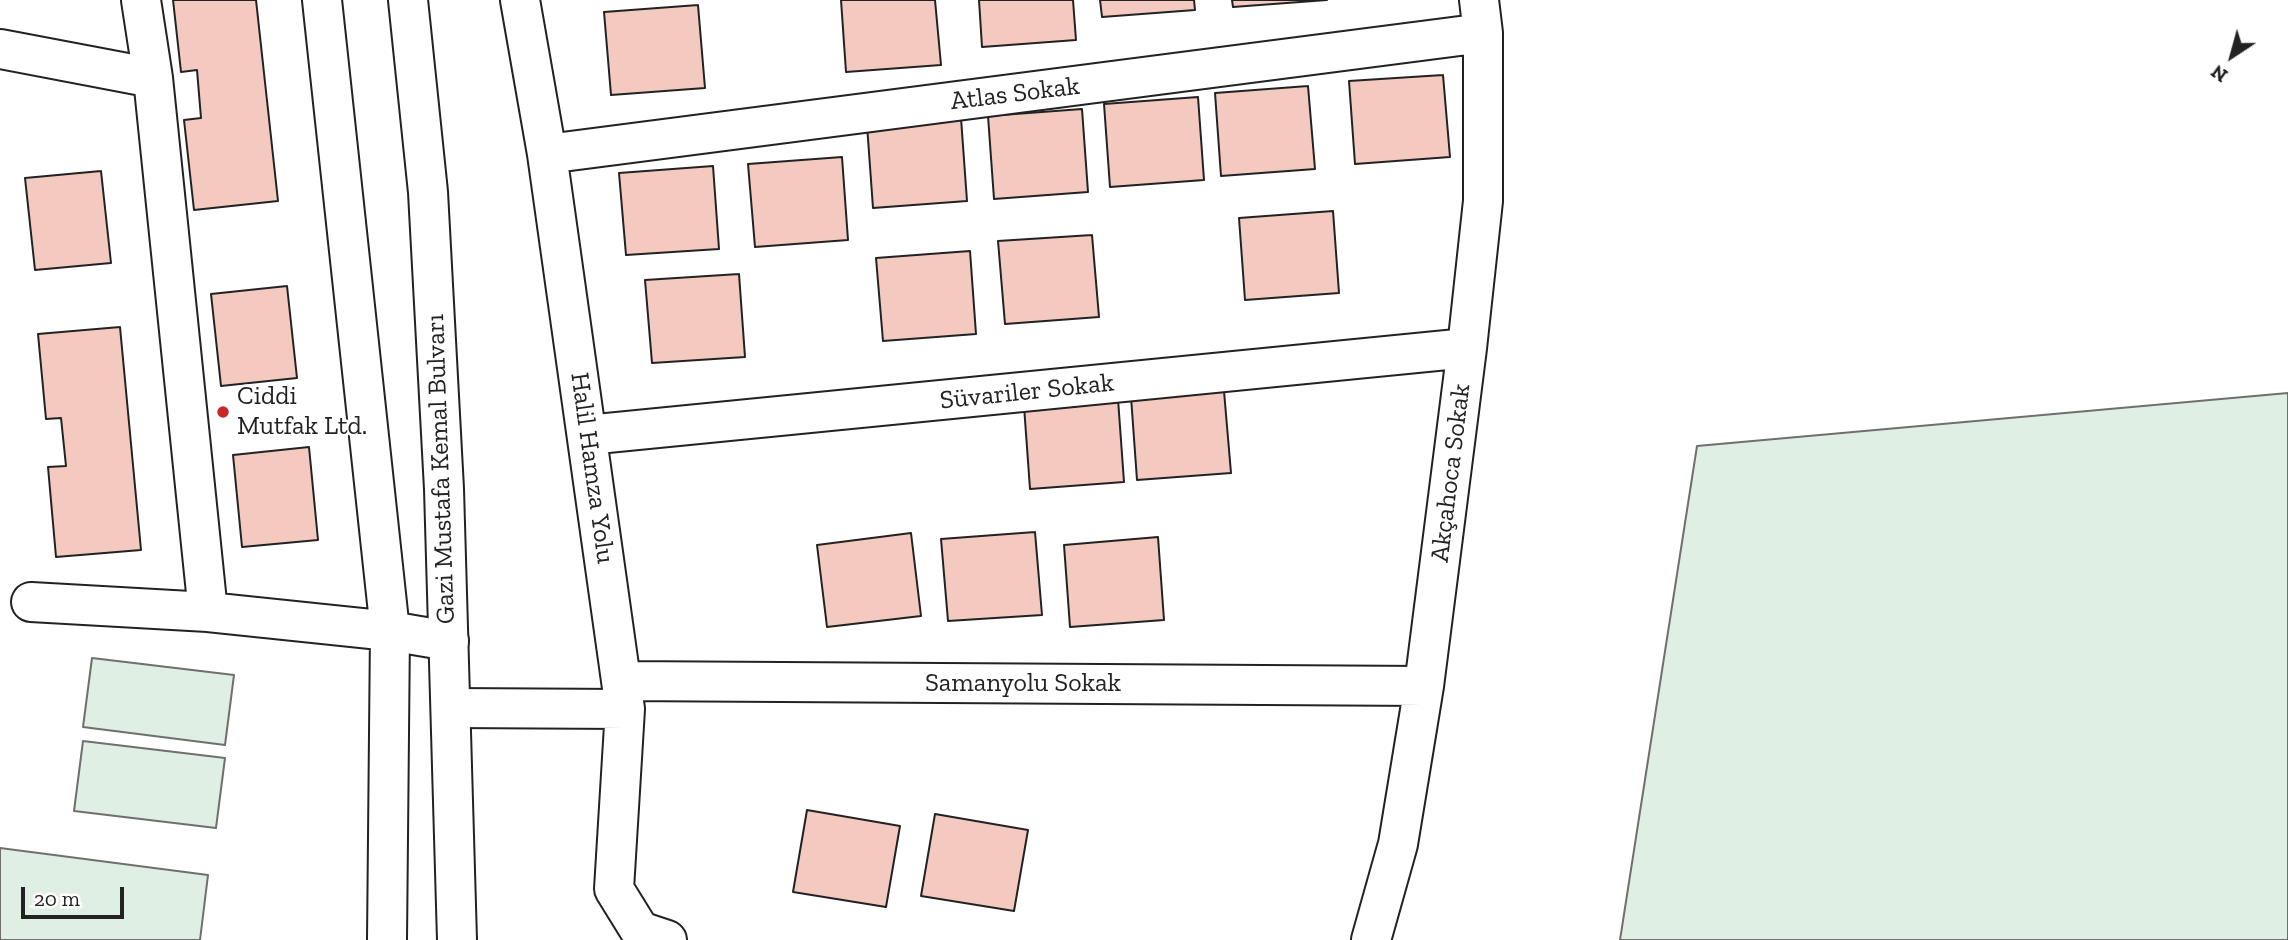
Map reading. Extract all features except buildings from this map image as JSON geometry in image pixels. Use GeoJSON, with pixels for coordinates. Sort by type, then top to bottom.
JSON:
{"type":"FeatureCollection","features":[{"type":"Feature","properties":{"kind":"street"},"geometry":{"type":"LineString","coordinates":[[141,0],[153,78],[208,612]]}},
{"type":"Feature","properties":{"kind":"street"},"geometry":{"type":"LineString","coordinates":[[322,0],[390,631],[387,940]]}},
{"type":"Feature","properties":{"kind":"street","name":"Gazi Mustafa Kemal Bulvarı"},"geometry":{"type":"LineString","coordinates":[[408,0],[428,192],[444,476],[457,940]]}},
{"type":"Feature","properties":{"kind":"street","name":"Halil Hamza Yolu"},"geometry":{"type":"LineString","coordinates":[[520,0],[547,154],[623,695],[614,889],[653,936]]}},
{"type":"Feature","properties":{"kind":"street","name":"Atlas Sokak"},"geometry":{"type":"LineString","coordinates":[[547,154],[1481,17]]}},
{"type":"Feature","properties":{"kind":"street","name":"Akçahoca Sokak"},"geometry":{"type":"LineString","coordinates":[[1371,940],[1398,844],[1424,686],[1468,348],[1483,201],[1481,17]]}},
{"type":"Feature","properties":{"kind":"street"},"geometry":{"type":"LineString","coordinates":[[0,48],[153,78]]}},
{"type":"Feature","properties":{"kind":"street","name":"Süvariler Sokak"},"geometry":{"type":"LineString","coordinates":[[587,435],[1468,348]]}},
{"type":"Feature","properties":{"kind":"street"},"geometry":{"type":"LineString","coordinates":[[31,603],[208,612],[390,631],[449,641]]}},
{"type":"Feature","properties":{"kind":"street","name":"Samanyolu Sokak"},"geometry":{"type":"LineString","coordinates":[[452,708],[623,695],[1424,686]]}},
{"type":"Feature","properties":{"kind":"green space"},"geometry":{"type":"Polygon","coordinates":[[[2288,393],[2288,940],[1620,940],[1697,446],[2288,393]]]}},
{"type":"Feature","properties":{"kind":"green space"},"geometry":{"type":"Polygon","coordinates":[[[92,658],[234,675],[225,745],[83,727],[92,658]]]}},
{"type":"Feature","properties":{"kind":"green space"},"geometry":{"type":"Polygon","coordinates":[[[83,741],[225,758],[216,828],[74,811],[83,741]]]}},
{"type":"Feature","properties":{"kind":"green space"},"geometry":{"type":"Polygon","coordinates":[[[0,848],[208,875],[200,940],[0,940],[0,848]]]}},
{"type":"Feature","properties":{"kind":"place","name":"Ciddi Mutfak Ltd."},"geometry":{"type":"Point","coordinates":[223,412]}}]}
